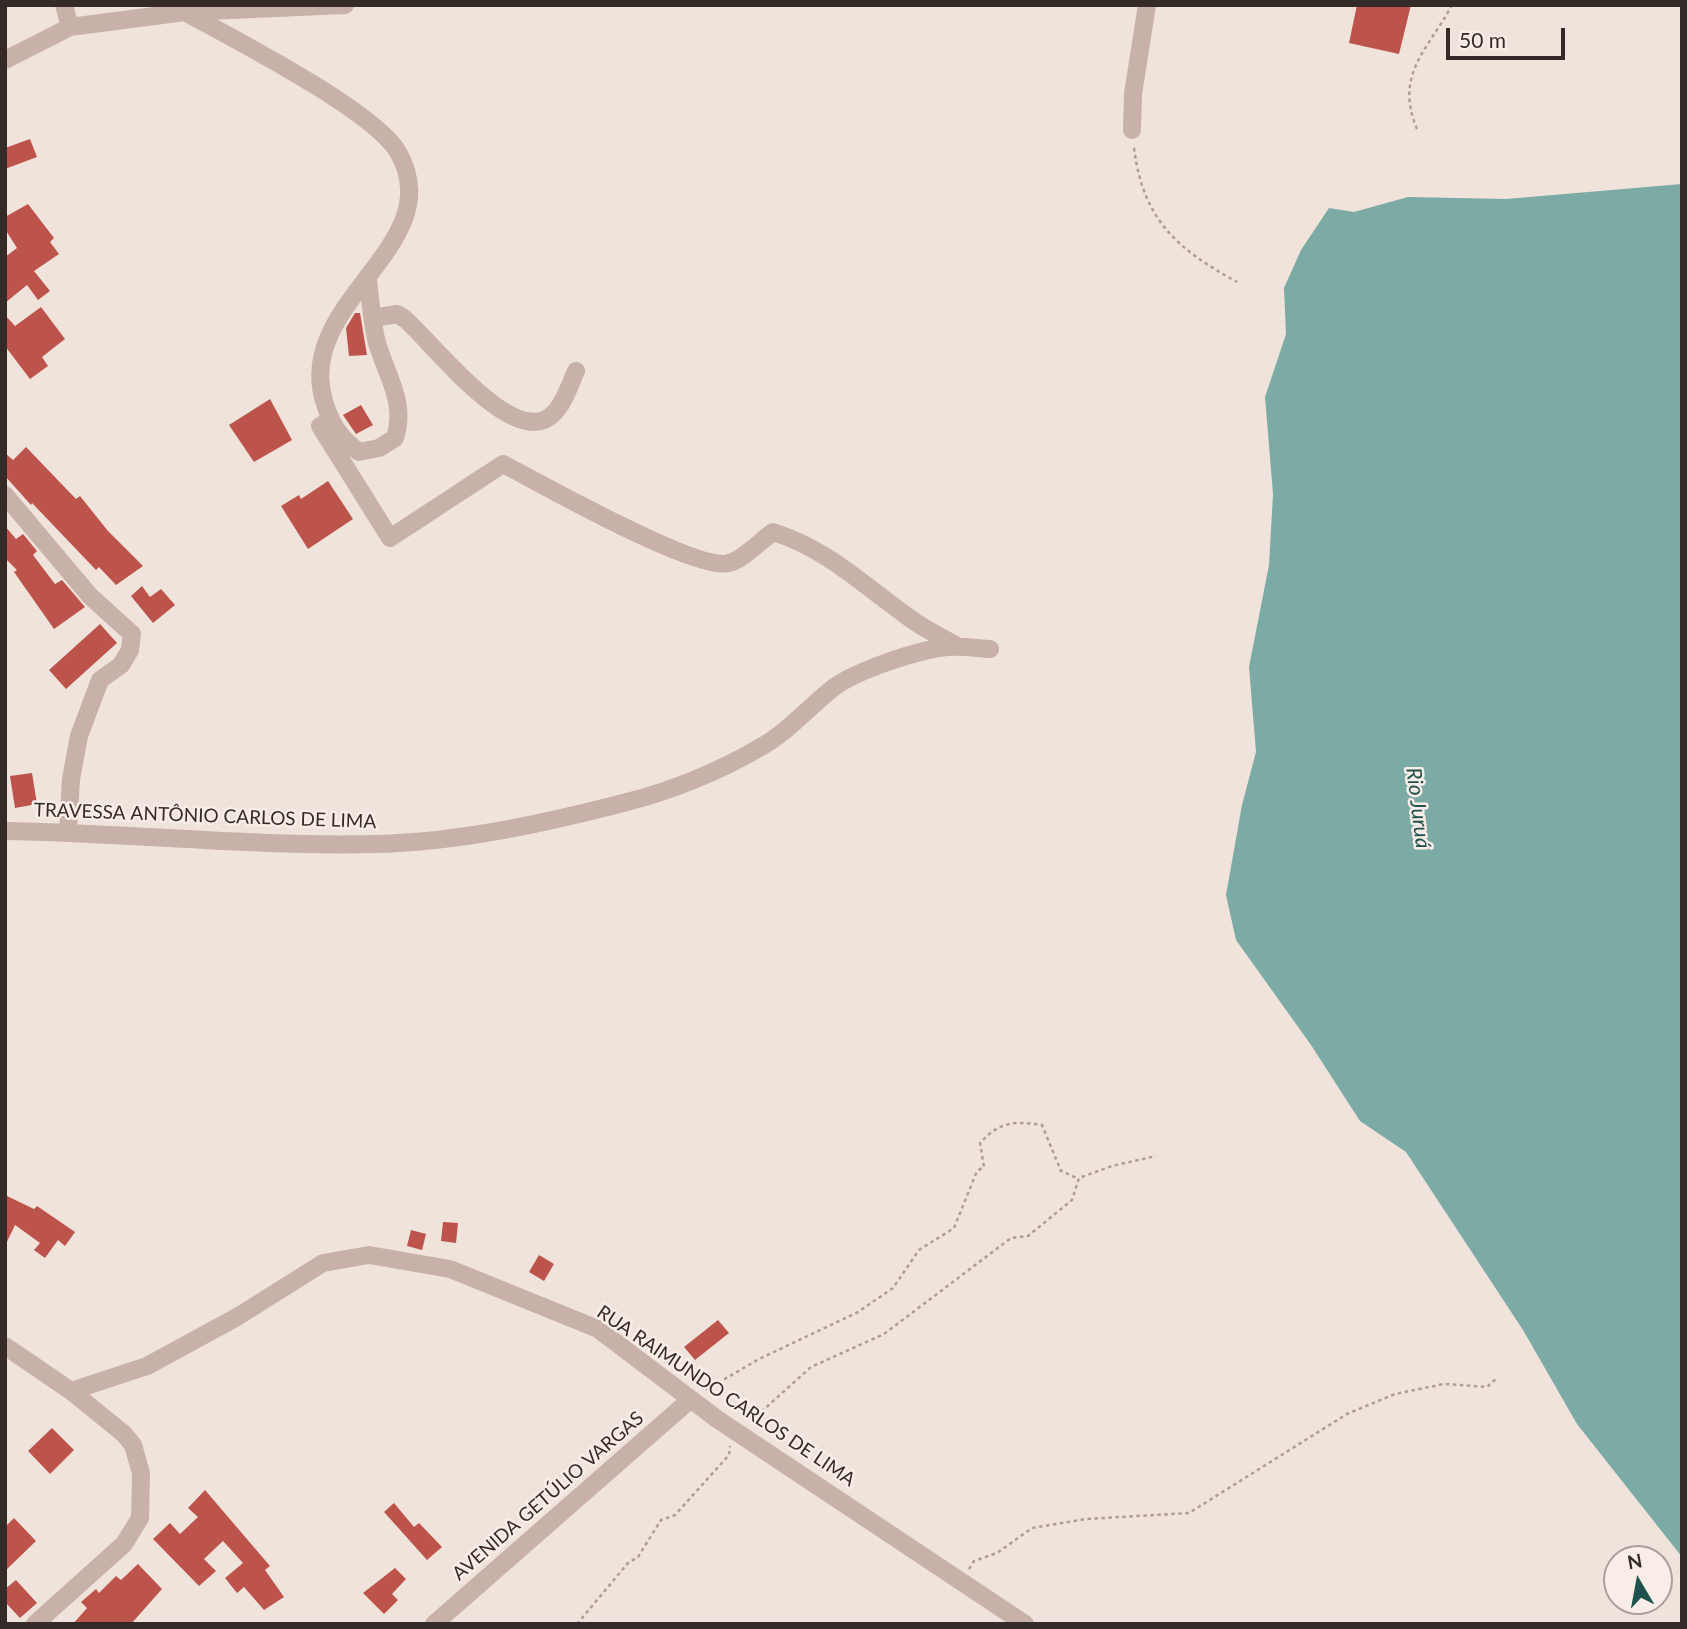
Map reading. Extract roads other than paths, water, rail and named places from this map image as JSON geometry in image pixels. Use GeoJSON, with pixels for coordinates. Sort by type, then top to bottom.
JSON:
{"type":"FeatureCollection","features":[{"type":"Feature","properties":{"kind":"street"},"geometry":{"type":"LineString","coordinates":[[64,5],[70,27]]}},
{"type":"Feature","properties":{"kind":"street"},"geometry":{"type":"LineString","coordinates":[[5,60],[70,27],[185,12],[345,5]]}},
{"type":"Feature","properties":{"kind":"street"},"geometry":{"type":"LineString","coordinates":[[1132,130],[1133,94],[1147,5]]}},
{"type":"Feature","properties":{"kind":"street"},"geometry":{"type":"LineString","coordinates":[[185,12],[264,56],[356,113],[397,150],[409,182],[411,202],[401,227],[368,280],[350,298],[332,324],[324,346],[320,376],[330,420],[341,438],[359,452],[379,448],[395,438],[400,422],[399,406],[376,339],[368,280]]}},
{"type":"Feature","properties":{"kind":"street"},"geometry":{"type":"LineString","coordinates":[[373,318],[397,314],[405,319],[479,394],[518,418],[537,422],[553,414],[576,371]]}},
{"type":"Feature","properties":{"kind":"street"},"geometry":{"type":"LineString","coordinates":[[330,420],[320,426],[390,538],[503,464],[657,545],[707,562],[729,564],[773,531],[799,540],[842,565],[913,621],[959,647]]}},
{"type":"Feature","properties":{"kind":"street"},"geometry":{"type":"LineString","coordinates":[[5,495],[90,596],[132,634],[130,650],[121,665],[100,680],[79,736],[71,779],[68,832]]}},
{"type":"Feature","properties":{"kind":"street","name":"TRAVESSA ANTÔNIO CARLOS DE LIMA"},"geometry":{"type":"LineString","coordinates":[[5,831],[289,843],[378,844],[467,834],[560,818],[631,801],[701,776],[759,748],[804,717],[836,686],[855,676],[930,650],[959,647],[990,649]]}},
{"type":"Feature","properties":{"kind":"street","name":"RUA RAIMUNDO CARLOS DE LIMA"},"geometry":{"type":"LineString","coordinates":[[71,1391],[156,1361],[237,1317],[323,1263],[369,1255],[450,1269],[598,1329],[737,1431],[1025,1624]]}},
{"type":"Feature","properties":{"kind":"street"},"geometry":{"type":"LineString","coordinates":[[5,1346],[71,1391],[134,1445],[141,1473],[140,1518],[124,1544],[35,1624]]}},
{"type":"Feature","properties":{"kind":"street","name":"AVENIDA GETÚLIO VARGAS"},"geometry":{"type":"LineString","coordinates":[[434,1624],[691,1399]]}},
{"type":"Feature","properties":{"kind":"water","name":"Rio Juruá"},"geometry":{"type":"Polygon","coordinates":[[[1682,184],[1682,1557],[1577,1424],[1523,1330],[1406,1152],[1360,1121],[1311,1045],[1236,940],[1226,895],[1242,805],[1256,752],[1249,667],[1269,565],[1273,494],[1265,397],[1286,334],[1284,288],[1301,250],[1329,208],[1354,212],[1408,197],[1506,199],[1682,184]]]}}]}
